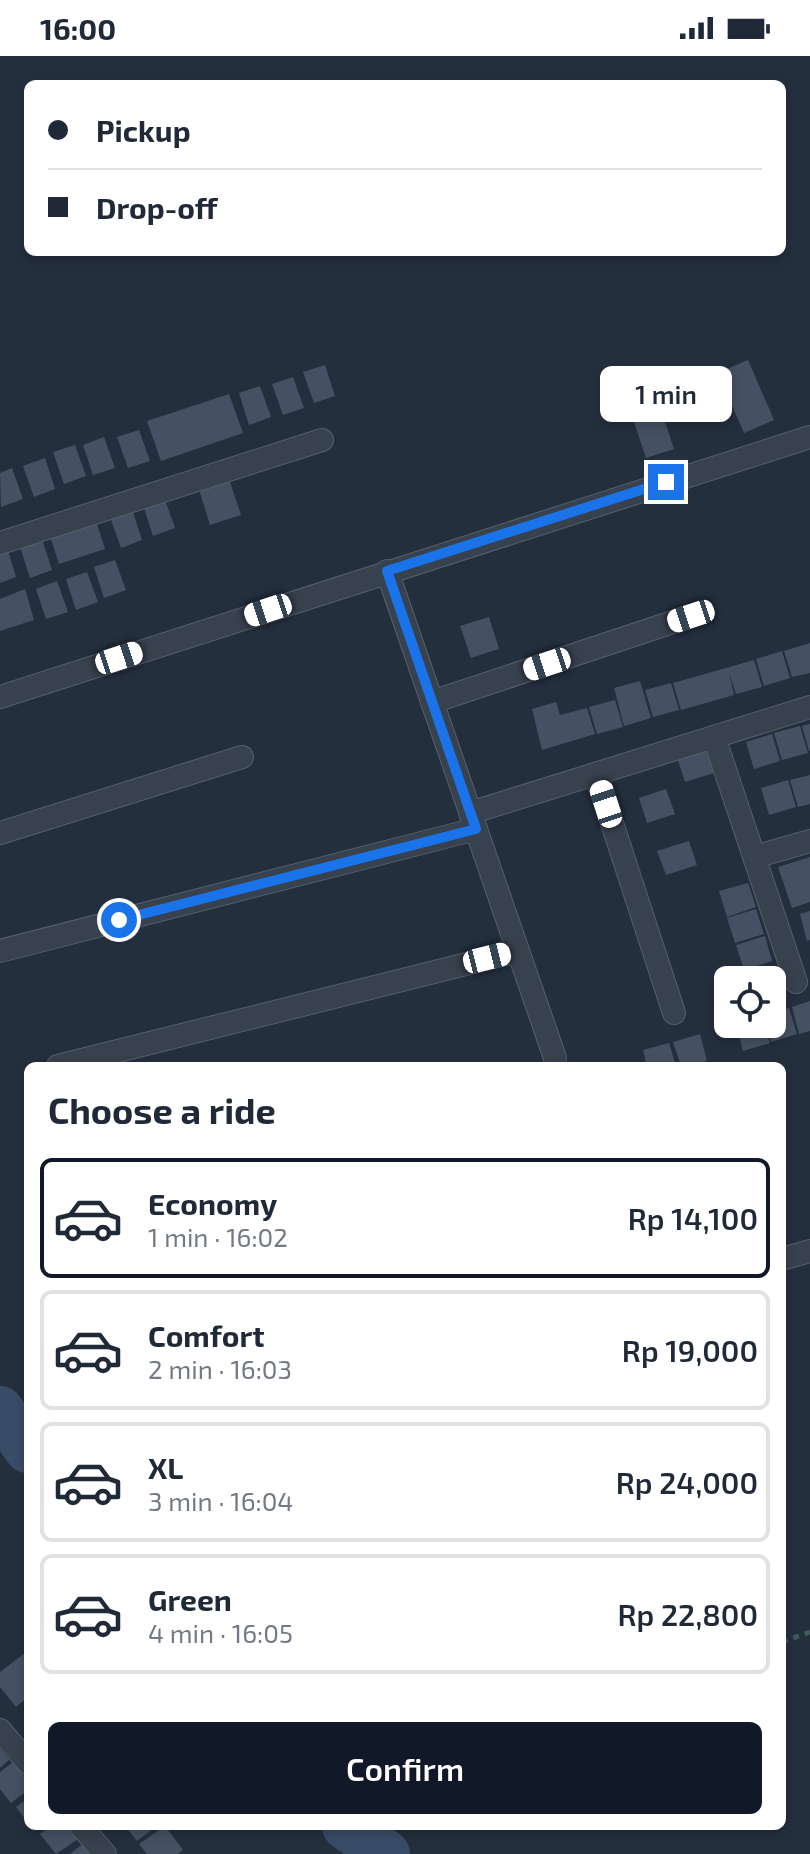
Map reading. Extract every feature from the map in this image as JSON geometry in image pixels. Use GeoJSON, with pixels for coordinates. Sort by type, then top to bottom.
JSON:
{"type":"FeatureCollection","features":[{"type":"Feature","properties":{"kind":"street"},"geometry":{"type":"LineString","coordinates":[[0,697],[810,437]]}},
{"type":"Feature","properties":{"kind":"street"},"geometry":{"type":"LineString","coordinates":[[0,543],[322,440]]}},
{"type":"Feature","properties":{"kind":"street"},"geometry":{"type":"LineString","coordinates":[[387,571],[555,1058]]}},
{"type":"Feature","properties":{"kind":"street"},"geometry":{"type":"LineString","coordinates":[[432,702],[691,616]]}},
{"type":"Feature","properties":{"kind":"street"},"geometry":{"type":"LineString","coordinates":[[0,951],[473,821],[596,774],[810,707]]}},
{"type":"Feature","properties":{"kind":"street"},"geometry":{"type":"LineString","coordinates":[[714,737],[796,982]]}},
{"type":"Feature","properties":{"kind":"street"},"geometry":{"type":"LineString","coordinates":[[0,833],[242,757]]}},
{"type":"Feature","properties":{"kind":"street"},"geometry":{"type":"LineString","coordinates":[[596,774],[674,1013]]}},
{"type":"Feature","properties":{"kind":"street"},"geometry":{"type":"LineString","coordinates":[[754,857],[810,841]]}},
{"type":"Feature","properties":{"kind":"street"},"geometry":{"type":"LineString","coordinates":[[74,1062],[518,951]]}},
{"type":"Feature","properties":{"kind":"street"},"geometry":{"type":"LineString","coordinates":[[786,1258],[810,1251]]}},
{"type":"Feature","properties":{"kind":"street"},"geometry":{"type":"LineString","coordinates":[[0,1730],[24,1758]]}},
{"type":"Feature","properties":{"kind":"street"},"geometry":{"type":"LineString","coordinates":[[84,1830],[105,1854]]}},
{"type":"Feature","properties":{"kind":"path"},"geometry":{"type":"LineString","coordinates":[[786,1641],[810,1632]]}},
{"type":"Feature","properties":{"kind":"building"},"geometry":{"type":"Polygon","coordinates":[[[748,360],[774,420],[744,433],[718,373],[748,360]]]}},
{"type":"Feature","properties":{"kind":"building"},"geometry":{"type":"Polygon","coordinates":[[[325,365],[335,396],[314,403],[303,372],[325,365]]]}},
{"type":"Feature","properties":{"kind":"building"},"geometry":{"type":"Polygon","coordinates":[[[293,377],[304,408],[283,415],[272,384],[293,377]]]}},
{"type":"Feature","properties":{"kind":"building"},"geometry":{"type":"Polygon","coordinates":[[[629,378],[640,411],[612,420],[601,387],[629,378]]]}},
{"type":"Feature","properties":{"kind":"building"},"geometry":{"type":"Polygon","coordinates":[[[260,386],[271,417],[249,425],[239,393],[260,386]]]}},
{"type":"Feature","properties":{"kind":"building"},"geometry":{"type":"Polygon","coordinates":[[[229,394],[243,433],[161,461],[147,421],[229,394]]]}},
{"type":"Feature","properties":{"kind":"building"},"geometry":{"type":"Polygon","coordinates":[[[661,410],[674,449],[646,458],[633,419],[661,410]]]}},
{"type":"Feature","properties":{"kind":"building"},"geometry":{"type":"Polygon","coordinates":[[[139,430],[150,461],[128,468],[117,437],[139,430]]]}},
{"type":"Feature","properties":{"kind":"building"},"geometry":{"type":"Polygon","coordinates":[[[104,437],[115,468],[93,475],[83,445],[104,437]]]}},
{"type":"Feature","properties":{"kind":"building"},"geometry":{"type":"Polygon","coordinates":[[[75,445],[86,476],[64,484],[53,452],[75,445]]]}},
{"type":"Feature","properties":{"kind":"building"},"geometry":{"type":"Polygon","coordinates":[[[45,458],[55,489],[34,497],[23,466],[45,458]]]}},
{"type":"Feature","properties":{"kind":"building"},"geometry":{"type":"Polygon","coordinates":[[[12,468],[23,499],[1,507],[0,473],[12,468]]]}},
{"type":"Feature","properties":{"kind":"building"},"geometry":{"type":"Polygon","coordinates":[[[228,476],[241,515],[210,525],[198,486],[228,476]]]}},
{"type":"Feature","properties":{"kind":"building"},"geometry":{"type":"Polygon","coordinates":[[[164,497],[175,528],[153,536],[143,505],[164,497]]]}},
{"type":"Feature","properties":{"kind":"building"},"geometry":{"type":"Polygon","coordinates":[[[132,509],[142,540],[121,548],[110,517],[132,509]]]}},
{"type":"Feature","properties":{"kind":"building"},"geometry":{"type":"Polygon","coordinates":[[[96,521],[105,549],[59,564],[50,536],[96,521]]]}},
{"type":"Feature","properties":{"kind":"building"},"geometry":{"type":"Polygon","coordinates":[[[42,539],[52,570],[30,578],[20,547],[42,539]]]}},
{"type":"Feature","properties":{"kind":"building"},"geometry":{"type":"Polygon","coordinates":[[[7,547],[16,577],[0,583],[0,550],[7,547]]]}},
{"type":"Feature","properties":{"kind":"building"},"geometry":{"type":"Polygon","coordinates":[[[115,560],[126,590],[104,598],[94,567],[115,560]]]}},
{"type":"Feature","properties":{"kind":"building"},"geometry":{"type":"Polygon","coordinates":[[[87,572],[98,602],[76,610],[66,579],[87,572]]]}},
{"type":"Feature","properties":{"kind":"building"},"geometry":{"type":"Polygon","coordinates":[[[57,581],[68,612],[46,619],[36,589],[57,581]]]}},
{"type":"Feature","properties":{"kind":"building"},"geometry":{"type":"Polygon","coordinates":[[[25,589],[34,620],[0,631],[0,599],[25,589]]]}},
{"type":"Feature","properties":{"kind":"building"},"geometry":{"type":"Polygon","coordinates":[[[489,617],[499,649],[471,658],[460,626],[489,617]]]}},
{"type":"Feature","properties":{"kind":"building"},"geometry":{"type":"Polygon","coordinates":[[[810,643],[810,673],[792,677],[784,651],[810,643]]]}},
{"type":"Feature","properties":{"kind":"building"},"geometry":{"type":"Polygon","coordinates":[[[782,651],[790,678],[764,686],[756,659],[782,651]]]}},
{"type":"Feature","properties":{"kind":"building"},"geometry":{"type":"Polygon","coordinates":[[[754,660],[762,687],[736,694],[729,673],[734,695],[681,710],[673,683],[754,660]]]}},
{"type":"Feature","properties":{"kind":"building"},"geometry":{"type":"Polygon","coordinates":[[[640,681],[651,718],[624,726],[614,688],[640,681]]]}},
{"type":"Feature","properties":{"kind":"building"},"geometry":{"type":"Polygon","coordinates":[[[671,683],[679,710],[653,717],[645,690],[671,683]]]}},
{"type":"Feature","properties":{"kind":"building"},"geometry":{"type":"Polygon","coordinates":[[[615,700],[623,727],[597,734],[589,707],[615,700]]]}},
{"type":"Feature","properties":{"kind":"building"},"geometry":{"type":"Polygon","coordinates":[[[556,702],[560,715],[587,708],[595,734],[542,750],[532,709],[556,702]]]}},
{"type":"Feature","properties":{"kind":"building"},"geometry":{"type":"Polygon","coordinates":[[[810,724],[810,751],[809,751],[802,726],[810,724]]]}},
{"type":"Feature","properties":{"kind":"building"},"geometry":{"type":"Polygon","coordinates":[[[800,726],[808,753],[782,760],[774,733],[800,726]]]}},
{"type":"Feature","properties":{"kind":"building"},"geometry":{"type":"Polygon","coordinates":[[[772,734],[780,761],[754,769],[746,742],[772,734]]]}},
{"type":"Feature","properties":{"kind":"building"},"geometry":{"type":"Polygon","coordinates":[[[705,747],[714,773],[685,782],[677,757],[705,747]]]}},
{"type":"Feature","properties":{"kind":"building"},"geometry":{"type":"Polygon","coordinates":[[[810,775],[810,804],[798,807],[790,780],[810,775]]]}},
{"type":"Feature","properties":{"kind":"building"},"geometry":{"type":"Polygon","coordinates":[[[788,780],[796,807],[769,815],[761,788],[788,780]]]}},
{"type":"Feature","properties":{"kind":"building"},"geometry":{"type":"Polygon","coordinates":[[[666,789],[675,814],[647,823],[639,798],[666,789]]]}},
{"type":"Feature","properties":{"kind":"building"},"geometry":{"type":"Polygon","coordinates":[[[689,841],[697,865],[666,875],[657,851],[689,841]]]}},
{"type":"Feature","properties":{"kind":"building"},"geometry":{"type":"Polygon","coordinates":[[[810,857],[810,902],[792,908],[778,867],[810,857]]]}},
{"type":"Feature","properties":{"kind":"building"},"geometry":{"type":"Polygon","coordinates":[[[748,883],[756,907],[727,917],[719,891],[748,883]]]}},
{"type":"Feature","properties":{"kind":"building"},"geometry":{"type":"Polygon","coordinates":[[[756,909],[764,934],[735,943],[727,918],[756,909]]]}},
{"type":"Feature","properties":{"kind":"building"},"geometry":{"type":"Polygon","coordinates":[[[810,911],[810,940],[807,941],[800,914],[810,911]]]}},
{"type":"Feature","properties":{"kind":"building"},"geometry":{"type":"Polygon","coordinates":[[[765,936],[772,961],[743,966],[736,945],[765,936]]]}},
{"type":"Feature","properties":{"kind":"building"},"geometry":{"type":"Polygon","coordinates":[[[810,1001],[810,1031],[799,1034],[792,1007],[810,1001]]]}},
{"type":"Feature","properties":{"kind":"building"},"geometry":{"type":"Polygon","coordinates":[[[789,1008],[797,1034],[786,1037],[786,1009],[789,1008]]]}},
{"type":"Feature","properties":{"kind":"building"},"geometry":{"type":"Polygon","coordinates":[[[700,1034],[707,1061],[680,1062],[673,1042],[700,1034]]]}},
{"type":"Feature","properties":{"kind":"building"},"geometry":{"type":"Polygon","coordinates":[[[740,1038],[768,1038],[770,1043],[743,1051],[740,1038]]]}},
{"type":"Feature","properties":{"kind":"building"},"geometry":{"type":"Polygon","coordinates":[[[669,1043],[675,1062],[646,1062],[643,1050],[669,1043]]]}},
{"type":"Feature","properties":{"kind":"building"},"geometry":{"type":"Polygon","coordinates":[[[24,1654],[24,1700],[16,1707],[0,1687],[0,1672],[24,1654]]]}},
{"type":"Feature","properties":{"kind":"building"},"geometry":{"type":"Polygon","coordinates":[[[0,1749],[9,1760],[0,1768],[0,1749]]]}},
{"type":"Feature","properties":{"kind":"building"},"geometry":{"type":"Polygon","coordinates":[[[13,1762],[24,1775],[24,1793],[11,1803],[0,1789],[0,1772],[13,1762]]]}},
{"type":"Feature","properties":{"kind":"building"},"geometry":{"type":"Polygon","coordinates":[[[24,1801],[24,1818],[16,1807],[24,1801]]]}},
{"type":"Feature","properties":{"kind":"building"},"geometry":{"type":"Polygon","coordinates":[[[45,1830],[75,1830],[81,1837],[56,1854],[40,1834],[45,1830]]]}},
{"type":"Feature","properties":{"kind":"building"},"geometry":{"type":"Polygon","coordinates":[[[128,1830],[152,1830],[137,1841],[128,1830]]]}},
{"type":"Feature","properties":{"kind":"building"},"geometry":{"type":"Polygon","coordinates":[[[159,1830],[168,1830],[183,1850],[178,1854],[147,1854],[139,1844],[159,1830]]]}},
{"type":"Feature","properties":{"kind":"building"},"geometry":{"type":"Polygon","coordinates":[[[84,1843],[93,1854],[70,1854],[84,1843]]]}},
{"type":"Feature","properties":{"kind":"waterway"},"geometry":{"type":"LineString","coordinates":[[0,1410],[24,1443]]}},
{"type":"Feature","properties":{"kind":"waterway"},"geometry":{"type":"LineString","coordinates":[[352,1830],[386,1854]]}},
{"type":"Feature","properties":{"kind":"route"},"geometry":{"type":"LineString","coordinates":[[119,920],[476,829],[387,571],[666,482]]}}]}
